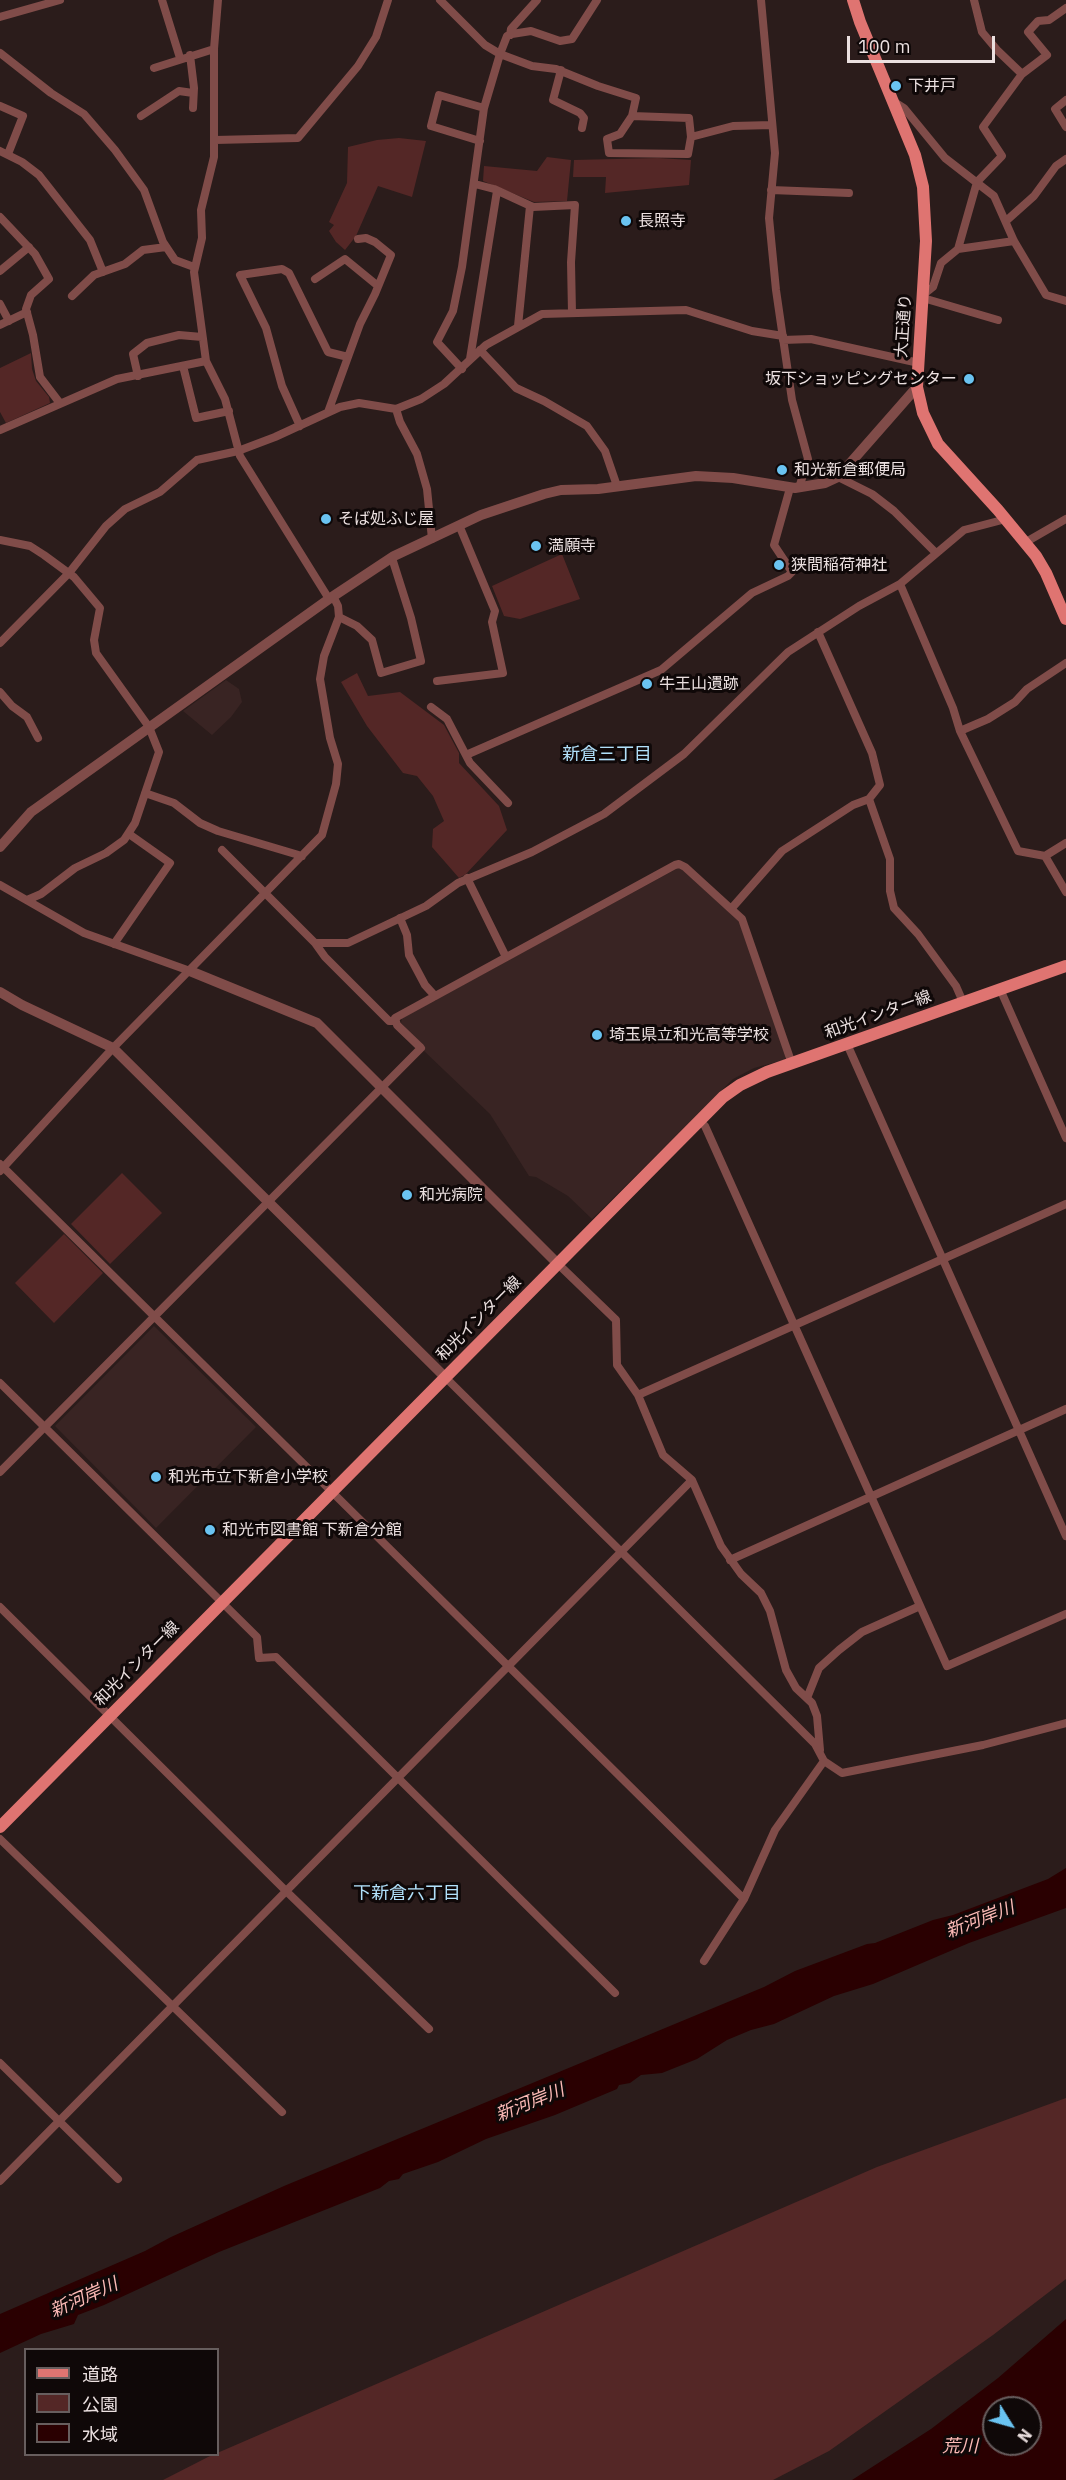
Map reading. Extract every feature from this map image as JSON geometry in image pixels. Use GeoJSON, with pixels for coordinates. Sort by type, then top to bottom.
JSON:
{"type":"FeatureCollection","features":[{"type":"Feature","properties":{"kind":"main road","name":"大正通り"},"geometry":{"type":"LineString","coordinates":[[853,0],[915,154],[923,187],[926,228],[918,387],[923,413],[938,444],[1026,542],[1046,573],[1066,619]]}},
{"type":"Feature","properties":{"kind":"main road","name":"和光インター線"},"geometry":{"type":"LineString","coordinates":[[0,1827],[699,1120],[740,1085],[792,1064],[1066,966]]}},
{"type":"Feature","properties":{"kind":"street"},"geometry":{"type":"LineString","coordinates":[[0,17],[60,0]]}},
{"type":"Feature","properties":{"kind":"street"},"geometry":{"type":"LineString","coordinates":[[162,0],[180,58]]}},
{"type":"Feature","properties":{"kind":"street"},"geometry":{"type":"LineString","coordinates":[[218,0],[214,49],[214,157],[201,210],[202,238],[194,267],[202,337],[206,361],[229,411],[238,451],[283,528],[338,606],[339,617],[324,656],[320,680],[330,738],[338,764],[336,784],[322,835],[113,1048],[1,1167],[509,1664],[744,1899]]}},
{"type":"Feature","properties":{"kind":"street"},"geometry":{"type":"LineString","coordinates":[[215,140],[298,138],[358,66],[376,37],[388,0]]}},
{"type":"Feature","properties":{"kind":"street"},"geometry":{"type":"LineString","coordinates":[[440,0],[485,45],[500,54],[532,66],[561,70],[598,86],[636,98],[632,116],[620,134],[607,139],[609,153],[688,154],[691,137],[689,118],[632,116]]}},
{"type":"Feature","properties":{"kind":"street"},"geometry":{"type":"LineString","coordinates":[[510,35],[511,29],[537,0]]}},
{"type":"Feature","properties":{"kind":"street"},"geometry":{"type":"LineString","coordinates":[[462,369],[437,342],[453,311],[475,184],[484,108],[500,54],[507,36],[510,35],[531,31],[560,41],[572,39],[597,0]]}},
{"type":"Feature","properties":{"kind":"street"},"geometry":{"type":"LineString","coordinates":[[466,754],[661,670],[752,593],[792,572],[774,544],[794,488],[808,459],[792,400],[769,218],[775,153],[761,0]]}},
{"type":"Feature","properties":{"kind":"street"},"geometry":{"type":"LineString","coordinates":[[974,0],[982,32],[1022,74]]}},
{"type":"Feature","properties":{"kind":"street"},"geometry":{"type":"LineString","coordinates":[[958,249],[977,182],[1002,156],[983,127],[1022,74],[1047,55],[1028,32],[1038,21],[1049,20],[1066,8]]}},
{"type":"Feature","properties":{"kind":"street"},"geometry":{"type":"LineString","coordinates":[[154,68],[214,49]]}},
{"type":"Feature","properties":{"kind":"street"},"geometry":{"type":"LineString","coordinates":[[0,53],[51,93],[84,114],[115,150],[144,190],[149,210],[166,247],[175,260],[194,267]]}},
{"type":"Feature","properties":{"kind":"street"},"geometry":{"type":"LineString","coordinates":[[190,55],[194,93],[193,108]]}},
{"type":"Feature","properties":{"kind":"street"},"geometry":{"type":"LineString","coordinates":[[561,70],[553,100],[580,113],[584,118],[582,128]]}},
{"type":"Feature","properties":{"kind":"street"},"geometry":{"type":"LineString","coordinates":[[141,116],[178,91],[194,93]]}},
{"type":"Feature","properties":{"kind":"street"},"geometry":{"type":"LineString","coordinates":[[480,141],[431,126],[439,95],[484,108]]}},
{"type":"Feature","properties":{"kind":"street"},"geometry":{"type":"LineString","coordinates":[[892,100],[904,108],[945,158],[993,196],[1014,241],[1046,295],[1066,301]]}},
{"type":"Feature","properties":{"kind":"street"},"geometry":{"type":"LineString","coordinates":[[1066,100],[1056,109],[1066,127]]}},
{"type":"Feature","properties":{"kind":"street"},"geometry":{"type":"LineString","coordinates":[[0,106],[23,116],[4,153],[22,162],[45,182],[90,240],[103,272]]}},
{"type":"Feature","properties":{"kind":"street"},"geometry":{"type":"LineString","coordinates":[[691,137],[733,126],[772,125]]}},
{"type":"Feature","properties":{"kind":"street"},"geometry":{"type":"LineString","coordinates":[[1006,221],[1034,196],[1056,166],[1066,159]]}},
{"type":"Feature","properties":{"kind":"street"},"geometry":{"type":"LineString","coordinates":[[475,184],[497,190],[530,206],[575,206],[571,262],[572,313]]}},
{"type":"Feature","properties":{"kind":"street"},"geometry":{"type":"LineString","coordinates":[[470,361],[497,190]]}},
{"type":"Feature","properties":{"kind":"street"},"geometry":{"type":"LineString","coordinates":[[771,190],[849,193]]}},
{"type":"Feature","properties":{"kind":"street"},"geometry":{"type":"LineString","coordinates":[[518,326],[530,206]]}},
{"type":"Feature","properties":{"kind":"street"},"geometry":{"type":"LineString","coordinates":[[0,217],[29,247],[49,279],[31,295],[27,312],[33,335],[36,367],[40,377],[58,402]]}},
{"type":"Feature","properties":{"kind":"street"},"geometry":{"type":"LineString","coordinates":[[328,412],[360,324],[391,255],[375,242],[366,238],[358,239]]}},
{"type":"Feature","properties":{"kind":"street"},"geometry":{"type":"LineString","coordinates":[[998,320],[923,297],[933,287],[940,263],[958,249],[1014,241]]}},
{"type":"Feature","properties":{"kind":"street"},"geometry":{"type":"LineString","coordinates":[[0,271],[29,247]]}},
{"type":"Feature","properties":{"kind":"street"},"geometry":{"type":"LineString","coordinates":[[72,296],[94,275],[125,264],[143,250],[166,247]]}},
{"type":"Feature","properties":{"kind":"street"},"geometry":{"type":"LineString","coordinates":[[315,279],[345,259],[378,286]]}},
{"type":"Feature","properties":{"kind":"street"},"geometry":{"type":"LineString","coordinates":[[300,426],[282,386],[266,328],[240,275],[282,269],[289,273],[328,352],[348,357]]}},
{"type":"Feature","properties":{"kind":"street"},"geometry":{"type":"LineString","coordinates":[[0,304],[9,321]]}},
{"type":"Feature","properties":{"kind":"street"},"geometry":{"type":"LineString","coordinates":[[0,643],[69,573],[106,526],[125,509],[160,492],[197,460],[238,451],[340,407],[359,403],[396,409],[429,394],[462,369],[480,350],[542,314],[686,310],[752,331],[783,338],[812,339],[919,363]]}},
{"type":"Feature","properties":{"kind":"street"},"geometry":{"type":"LineString","coordinates":[[0,325],[27,312]]}},
{"type":"Feature","properties":{"kind":"street"},"geometry":{"type":"LineString","coordinates":[[138,376],[133,354],[147,343],[179,335],[202,337]]}},
{"type":"Feature","properties":{"kind":"street"},"geometry":{"type":"LineString","coordinates":[[480,350],[516,388],[587,426],[605,451],[617,486]]}},
{"type":"Feature","properties":{"kind":"street"},"geometry":{"type":"LineString","coordinates":[[0,430],[58,402],[117,379],[206,361]]}},
{"type":"Feature","properties":{"kind":"street"},"geometry":{"type":"LineString","coordinates":[[183,366],[196,418],[229,411]]}},
{"type":"Feature","properties":{"kind":"street"},"geometry":{"type":"LineString","coordinates":[[0,847],[31,812],[331,597],[392,558],[481,515],[544,494],[713,476],[794,488],[825,483],[838,477],[918,387]]}},
{"type":"Feature","properties":{"kind":"street"},"geometry":{"type":"LineString","coordinates":[[396,409],[400,422],[417,454],[428,489],[432,538]]}},
{"type":"Feature","properties":{"kind":"street"},"geometry":{"type":"LineString","coordinates":[[838,477],[872,494],[894,511],[935,552]]}},
{"type":"Feature","properties":{"kind":"street"},"geometry":{"type":"LineString","coordinates":[[315,943],[348,943],[426,906],[467,878],[532,852],[603,814],[684,754],[788,652],[900,584],[935,552],[964,530],[1006,519]]}},
{"type":"Feature","properties":{"kind":"street"},"geometry":{"type":"LineString","coordinates":[[1026,542],[1066,519]]}},
{"type":"Feature","properties":{"kind":"street"},"geometry":{"type":"LineString","coordinates":[[437,681],[503,673],[492,622],[495,611],[459,525]]}},
{"type":"Feature","properties":{"kind":"street"},"geometry":{"type":"LineString","coordinates":[[0,540],[30,546],[69,573],[100,608],[94,640],[96,653],[149,728],[159,752],[129,834],[117,846],[75,868],[41,894],[27,900]]}},
{"type":"Feature","properties":{"kind":"street"},"geometry":{"type":"LineString","coordinates":[[339,617],[357,626],[372,640],[381,673],[421,661],[411,618],[392,558]]}},
{"type":"Feature","properties":{"kind":"street"},"geometry":{"type":"LineString","coordinates":[[900,584],[953,708],[960,731],[1018,851],[1045,856],[1066,843]]}},
{"type":"Feature","properties":{"kind":"street"},"geometry":{"type":"LineString","coordinates":[[730,909],[782,852],[853,806],[869,799],[880,785],[878,770],[818,632]]}},
{"type":"Feature","properties":{"kind":"street"},"geometry":{"type":"LineString","coordinates":[[960,731],[988,719],[1015,702],[1027,689],[1066,663]]}},
{"type":"Feature","properties":{"kind":"street"},"geometry":{"type":"LineString","coordinates":[[0,692],[12,706],[27,717],[38,738]]}},
{"type":"Feature","properties":{"kind":"street"},"geometry":{"type":"LineString","coordinates":[[431,707],[447,719],[470,763],[508,803]]}},
{"type":"Feature","properties":{"kind":"street"},"geometry":{"type":"LineString","coordinates":[[145,793],[174,803],[207,827],[302,856]]}},
{"type":"Feature","properties":{"kind":"street"},"geometry":{"type":"LineString","coordinates":[[869,799],[890,859],[890,891],[894,908],[918,934],[956,986],[963,1002]]}},
{"type":"Feature","properties":{"kind":"street"},"geometry":{"type":"LineString","coordinates":[[114,944],[170,862],[129,834]]}},
{"type":"Feature","properties":{"kind":"street"},"geometry":{"type":"LineString","coordinates":[[0,1472],[421,1048],[325,957],[315,943],[222,850]]}},
{"type":"Feature","properties":{"kind":"street"},"geometry":{"type":"LineString","coordinates":[[1045,856],[1066,892]]}},
{"type":"Feature","properties":{"kind":"street"},"geometry":{"type":"LineString","coordinates":[[394,1021],[398,1016],[679,864],[742,919],[792,1064]]}},
{"type":"Feature","properties":{"kind":"street"},"geometry":{"type":"LineString","coordinates":[[467,878],[506,957]]}},
{"type":"Feature","properties":{"kind":"street"},"geometry":{"type":"LineString","coordinates":[[0,885],[84,933],[190,971],[316,1023],[616,1320],[618,1365],[638,1395],[663,1455],[692,1480],[721,1546],[730,1560],[761,1593],[770,1611],[786,1670],[796,1689],[812,1702],[817,1716],[820,1751]]}},
{"type":"Feature","properties":{"kind":"street"},"geometry":{"type":"LineString","coordinates":[[400,918],[410,955],[425,985],[435,996]]}},
{"type":"Feature","properties":{"kind":"street"},"geometry":{"type":"LineString","coordinates":[[1000,989],[1066,1138]]}},
{"type":"Feature","properties":{"kind":"street"},"geometry":{"type":"LineString","coordinates":[[0,992],[22,1005],[113,1048],[815,1744],[824,1761],[842,1773],[983,1745],[1066,1723]]}},
{"type":"Feature","properties":{"kind":"street"},"geometry":{"type":"LineString","coordinates":[[847,1044],[1066,1536]]}},
{"type":"Feature","properties":{"kind":"street"},"geometry":{"type":"LineString","coordinates":[[699,1120],[705,1126],[947,1666],[1066,1614]]}},
{"type":"Feature","properties":{"kind":"street"},"geometry":{"type":"LineString","coordinates":[[638,1395],[1066,1204]]}},
{"type":"Feature","properties":{"kind":"street"},"geometry":{"type":"LineString","coordinates":[[0,1383],[257,1637],[259,1658],[276,1657],[615,1993]]}},
{"type":"Feature","properties":{"kind":"street"},"geometry":{"type":"LineString","coordinates":[[730,1560],[1066,1409]]}},
{"type":"Feature","properties":{"kind":"street"},"geometry":{"type":"LineString","coordinates":[[0,2181],[692,1480]]}},
{"type":"Feature","properties":{"kind":"street"},"geometry":{"type":"LineString","coordinates":[[807,1698],[819,1668],[839,1650],[862,1632],[920,1606]]}},
{"type":"Feature","properties":{"kind":"street"},"geometry":{"type":"LineString","coordinates":[[0,1607],[286,1891],[429,2029]]}},
{"type":"Feature","properties":{"kind":"street"},"geometry":{"type":"LineString","coordinates":[[704,1961],[744,1899],[775,1830],[824,1761]]}},
{"type":"Feature","properties":{"kind":"street"},"geometry":{"type":"LineString","coordinates":[[0,1839],[282,2112]]}},
{"type":"Feature","properties":{"kind":"street"},"geometry":{"type":"LineString","coordinates":[[0,2063],[118,2179]]}},
{"type":"Feature","properties":{"kind":"shaded area"},"geometry":{"type":"Polygon","coordinates":[[[226,680],[239,689],[242,702],[231,717],[212,735],[183,711],[226,680]]]}},
{"type":"Feature","properties":{"kind":"shaded area","name":"埼玉県立和光高等学校"},"geometry":{"type":"Polygon","coordinates":[[[678,868],[682,869],[739,921],[787,1054],[784,1060],[754,1068],[733,1079],[592,1219],[568,1196],[536,1177],[529,1176],[490,1114],[423,1050],[425,1047],[401,1023],[402,1018],[678,868]]]}},
{"type":"Feature","properties":{"kind":"shaded area","name":"和光市立下新倉小学校"},"geometry":{"type":"Polygon","coordinates":[[[154,1326],[256,1427],[156,1528],[55,1426],[154,1326]]]}},
{"type":"Feature","properties":{"kind":"green space"},"geometry":{"type":"Polygon","coordinates":[[[399,138],[426,141],[412,197],[378,186],[356,236],[345,250],[329,231],[334,225],[329,222],[347,183],[348,147],[377,140],[399,138]]]}},
{"type":"Feature","properties":{"kind":"green space"},"geometry":{"type":"Polygon","coordinates":[[[547,157],[571,160],[567,201],[534,202],[483,181],[484,166],[537,171],[547,157]]]}},
{"type":"Feature","properties":{"kind":"green space"},"geometry":{"type":"Polygon","coordinates":[[[658,158],[691,160],[689,185],[605,193],[606,177],[573,177],[574,160],[658,158]]]}},
{"type":"Feature","properties":{"kind":"green space"},"geometry":{"type":"Polygon","coordinates":[[[31,353],[32,369],[36,381],[49,397],[50,403],[6,423],[0,412],[0,368],[31,353]]]}},
{"type":"Feature","properties":{"kind":"green space"},"geometry":{"type":"Polygon","coordinates":[[[562,554],[580,599],[520,619],[504,616],[492,586],[562,554]]]}},
{"type":"Feature","properties":{"kind":"green space"},"geometry":{"type":"Polygon","coordinates":[[[357,673],[368,696],[400,692],[444,725],[459,753],[459,763],[499,806],[507,830],[466,874],[459,878],[432,847],[433,829],[444,821],[433,796],[417,776],[403,773],[367,726],[341,682],[357,673]]]}},
{"type":"Feature","properties":{"kind":"green space"},"geometry":{"type":"Polygon","coordinates":[[[122,1173],[162,1213],[110,1264],[71,1224],[122,1173]]]}},
{"type":"Feature","properties":{"kind":"green space"},"geometry":{"type":"Polygon","coordinates":[[[64,1234],[103,1273],[54,1323],[15,1283],[64,1234]]]}},
{"type":"Feature","properties":{"kind":"green space"},"geometry":{"type":"Polygon","coordinates":[[[1066,2098],[1066,2279],[993,2335],[829,2451],[773,2480],[163,2480],[208,2457],[219,2456],[219,2452],[877,2167],[1066,2098]]]}},
{"type":"Feature","properties":{"kind":"water","name":"新河岸川"},"geometry":{"type":"Polygon","coordinates":[[[1066,1868],[1066,1908],[969,1943],[873,1984],[834,1996],[774,2024],[727,2040],[697,2059],[662,2073],[641,2075],[630,2083],[619,2085],[617,2089],[555,2115],[486,2139],[438,2162],[403,2174],[399,2179],[389,2181],[380,2188],[219,2252],[78,2315],[74,2324],[41,2334],[0,2353],[0,2314],[145,2251],[284,2186],[764,1987],[795,1971],[1048,1879],[1066,1868]]]}},
{"type":"Feature","properties":{"kind":"water","name":"荒川"},"geometry":{"type":"Polygon","coordinates":[[[1066,2319],[1066,2480],[852,2480],[931,2429],[998,2378],[1066,2319]]]}},
{"type":"Feature","properties":{"kind":"place","name":"下井戸"},"geometry":{"type":"Point","coordinates":[896,86]}},
{"type":"Feature","properties":{"kind":"place","name":"長照寺"},"geometry":{"type":"Point","coordinates":[626,221]}},
{"type":"Feature","properties":{"kind":"place","name":"坂下ショッピングセンター"},"geometry":{"type":"Point","coordinates":[969,379]}},
{"type":"Feature","properties":{"kind":"place","name":"和光新倉郵便局"},"geometry":{"type":"Point","coordinates":[782,470]}},
{"type":"Feature","properties":{"kind":"place","name":"そば処ふじ屋"},"geometry":{"type":"Point","coordinates":[326,519]}},
{"type":"Feature","properties":{"kind":"place","name":"満願寺"},"geometry":{"type":"Point","coordinates":[536,546]}},
{"type":"Feature","properties":{"kind":"place","name":"狭間稲荷神社"},"geometry":{"type":"Point","coordinates":[779,565]}},
{"type":"Feature","properties":{"kind":"place","name":"牛王山遺跡"},"geometry":{"type":"Point","coordinates":[647,684]}},
{"type":"Feature","properties":{"kind":"place","name":"埼玉県立和光高等学校"},"geometry":{"type":"Point","coordinates":[597,1035]}},
{"type":"Feature","properties":{"kind":"place","name":"和光病院"},"geometry":{"type":"Point","coordinates":[407,1195]}},
{"type":"Feature","properties":{"kind":"place","name":"和光市立下新倉小学校"},"geometry":{"type":"Point","coordinates":[156,1477]}},
{"type":"Feature","properties":{"kind":"place","name":"和光市図書館 下新倉分館"},"geometry":{"type":"Point","coordinates":[210,1530]}},
{"type":"Feature","properties":{"kind":"district","name":"新倉三丁目"},"geometry":{"type":"Point","coordinates":[607,755]}},
{"type":"Feature","properties":{"kind":"district","name":"下新倉六丁目"},"geometry":{"type":"Point","coordinates":[407,1894]}}]}
